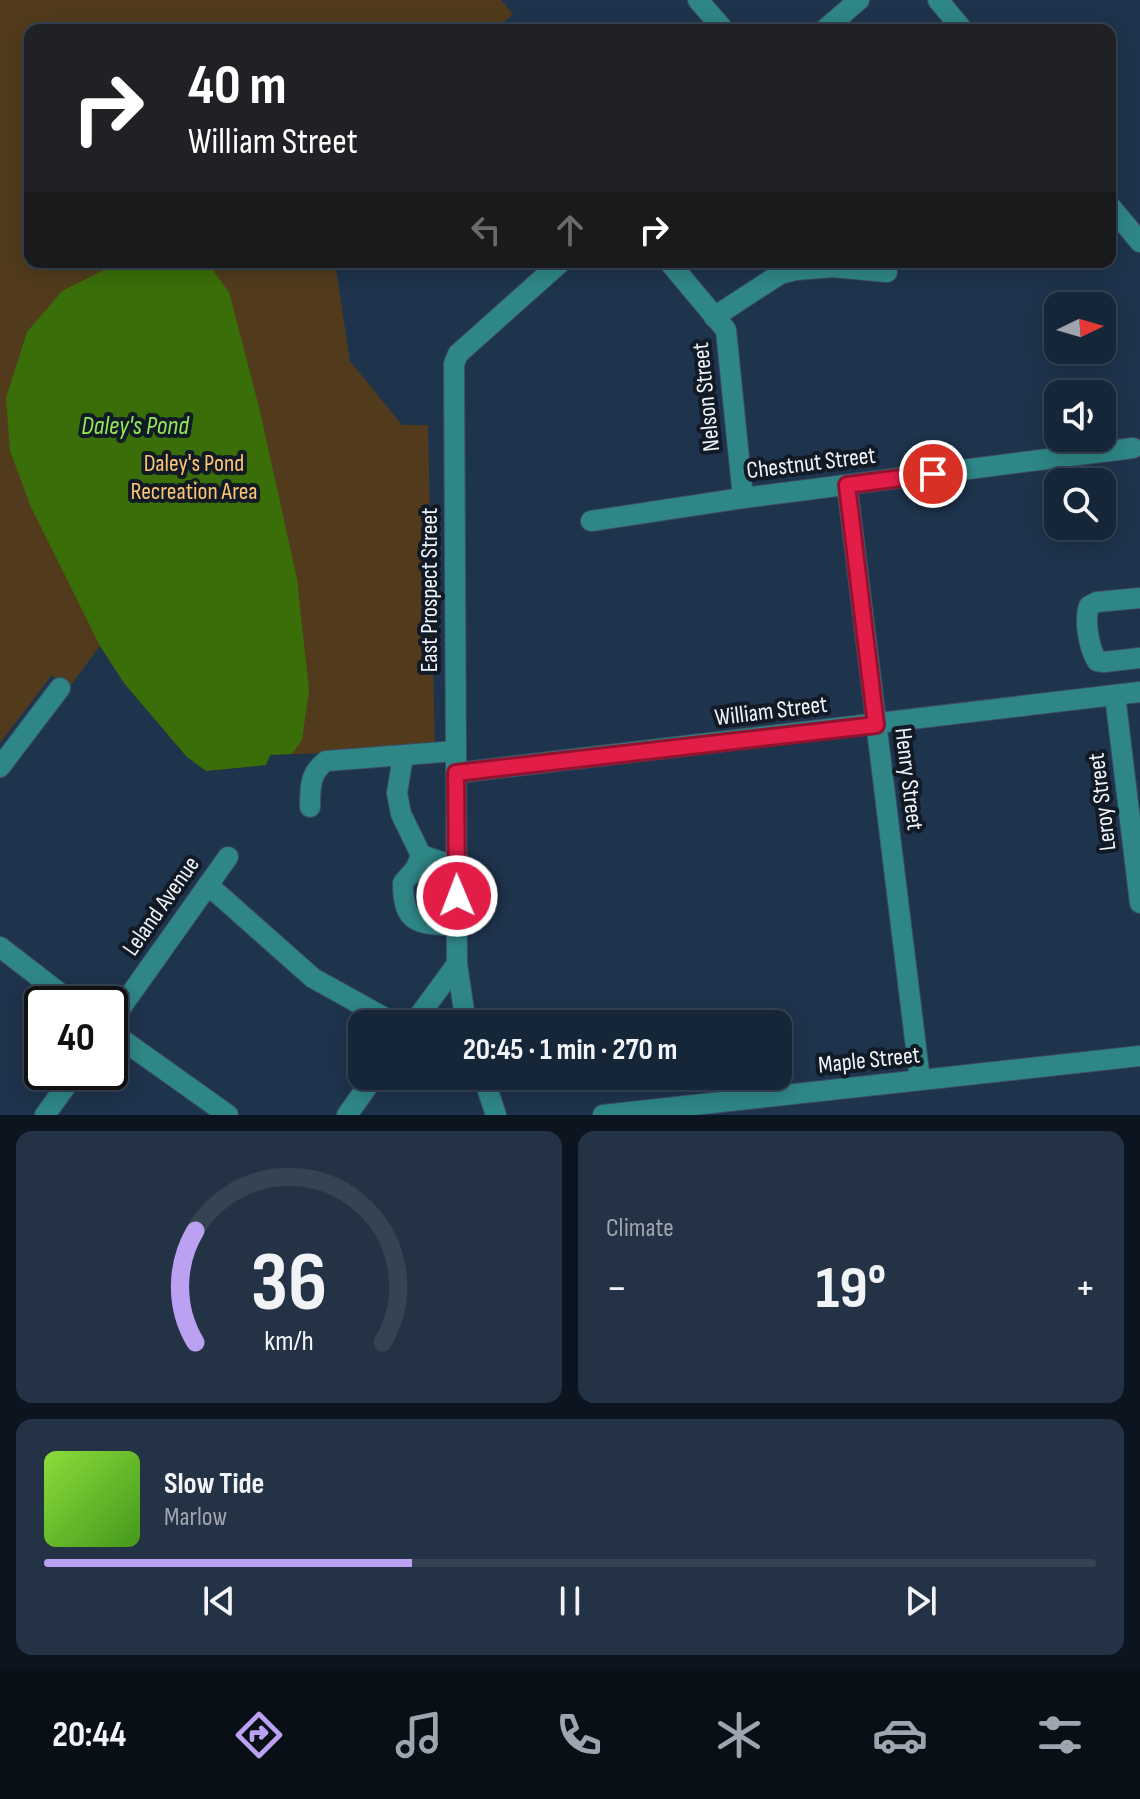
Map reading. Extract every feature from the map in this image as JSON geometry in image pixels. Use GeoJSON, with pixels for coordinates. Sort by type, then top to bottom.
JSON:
{"type":"FeatureCollection","features":[{"type":"Feature","properties":{"kind":"street"},"geometry":{"type":"LineString","coordinates":[[698,0],[719,24]]}},
{"type":"Feature","properties":{"kind":"street"},"geometry":{"type":"LineString","coordinates":[[831,24],[859,0]]}},
{"type":"Feature","properties":{"kind":"street"},"geometry":{"type":"LineString","coordinates":[[938,0],[958,24]]}},
{"type":"Feature","properties":{"kind":"street"},"geometry":{"type":"LineString","coordinates":[[1116,213],[1140,242]]}},
{"type":"Feature","properties":{"kind":"street","name":"East Prospect Street"},"geometry":{"type":"LineString","coordinates":[[464,1010],[457,964],[454,364],[458,354],[554,268]]}},
{"type":"Feature","properties":{"kind":"street","name":"Nelson Street"},"geometry":{"type":"LineString","coordinates":[[674,268],[726,330],[743,498]]}},
{"type":"Feature","properties":{"kind":"street"},"geometry":{"type":"LineString","coordinates":[[714,317],[780,274],[820,268]]}},
{"type":"Feature","properties":{"kind":"street"},"geometry":{"type":"LineString","coordinates":[[844,268],[887,272]]}},
{"type":"Feature","properties":{"kind":"street","name":"Chestnut Street"},"geometry":{"type":"LineString","coordinates":[[591,521],[743,498],[1133,448]]}},
{"type":"Feature","properties":{"kind":"street","name":"Henry Street"},"geometry":{"type":"LineString","coordinates":[[847,485],[920,1080]]}},
{"type":"Feature","properties":{"kind":"street"},"geometry":{"type":"LineString","coordinates":[[1133,659],[1097,661],[1092,653],[1087,614],[1089,606],[1097,602],[1140,598]]}},
{"type":"Feature","properties":{"kind":"street","name":"Leroy Street"},"geometry":{"type":"LineString","coordinates":[[1133,659],[1129,694],[1140,903]]}},
{"type":"Feature","properties":{"kind":"street"},"geometry":{"type":"LineString","coordinates":[[0,767],[60,688]]}},
{"type":"Feature","properties":{"kind":"street","name":"William Street"},"geometry":{"type":"LineString","coordinates":[[456,773],[1129,694]]}},
{"type":"Feature","properties":{"kind":"street"},"geometry":{"type":"LineString","coordinates":[[310,807],[311,779],[316,768],[326,761],[456,751]]}},
{"type":"Feature","properties":{"kind":"street"},"geometry":{"type":"LineString","coordinates":[[403,756],[397,793],[401,814],[421,855],[457,867]]}},
{"type":"Feature","properties":{"kind":"street"},"geometry":{"type":"LineString","coordinates":[[421,855],[416,868],[403,883],[403,900],[412,917],[424,924],[457,925]]}},
{"type":"Feature","properties":{"kind":"street","name":"Leland Avenue"},"geometry":{"type":"LineString","coordinates":[[128,998],[228,857]]}},
{"type":"Feature","properties":{"kind":"street"},"geometry":{"type":"LineString","coordinates":[[208,885],[313,978],[371,1010]]}},
{"type":"Feature","properties":{"kind":"street"},"geometry":{"type":"LineString","coordinates":[[0,947],[51,986]]}},
{"type":"Feature","properties":{"kind":"street"},"geometry":{"type":"LineString","coordinates":[[423,1010],[457,964]]}},
{"type":"Feature","properties":{"kind":"street"},"geometry":{"type":"LineString","coordinates":[[128,1044],[228,1115]]}},
{"type":"Feature","properties":{"kind":"street","name":"Maple Street"},"geometry":{"type":"LineString","coordinates":[[603,1115],[1140,1056]]}},
{"type":"Feature","properties":{"kind":"street"},"geometry":{"type":"LineString","coordinates":[[45,1115],[63,1090]]}},
{"type":"Feature","properties":{"kind":"street"},"geometry":{"type":"LineString","coordinates":[[347,1115],[365,1090]]}},
{"type":"Feature","properties":{"kind":"street"},"geometry":{"type":"LineString","coordinates":[[488,1090],[496,1115]]}},
{"type":"Feature","properties":{"kind":"green space","name":"Daley's Pond Recreation Area"},"geometry":{"type":"Polygon","coordinates":[[[0,0],[501,0],[513,14],[502,24],[24,24],[24,268],[336,268],[350,361],[402,425],[428,425],[435,749],[270,755],[266,765],[206,771],[187,757],[124,683],[100,646],[68,689],[52,675],[0,743],[0,0]]]}},
{"type":"Feature","properties":{"kind":"water","name":"Daley's Pond"},"geometry":{"type":"Polygon","coordinates":[[[108,268],[211,268],[229,292],[259,407],[297,579],[309,690],[302,740],[292,754],[270,755],[266,765],[206,771],[187,757],[124,683],[100,646],[31,507],[10,451],[6,398],[27,332],[62,291],[108,268]]]}},
{"type":"Feature","properties":{"kind":"route"},"geometry":{"type":"LineString","coordinates":[[457,896],[456,773],[876,725],[847,485],[933,474]]}}]}
